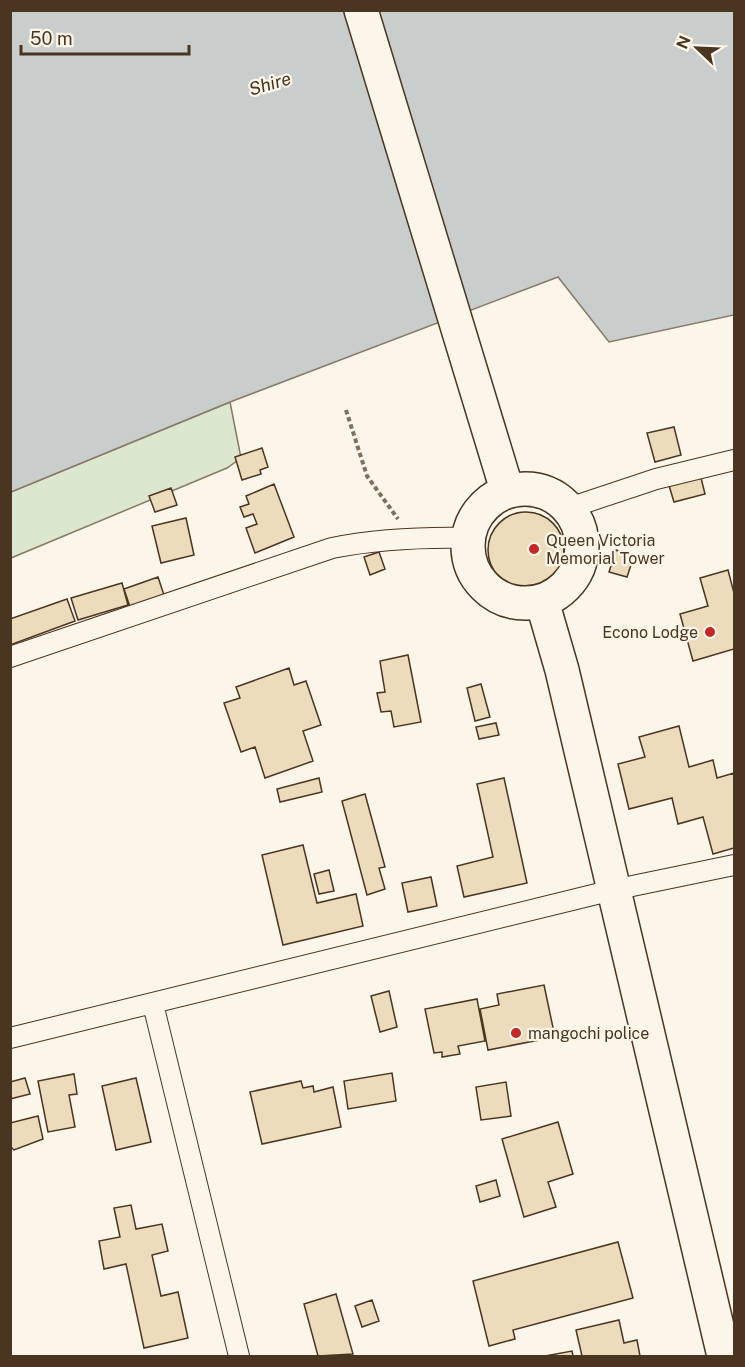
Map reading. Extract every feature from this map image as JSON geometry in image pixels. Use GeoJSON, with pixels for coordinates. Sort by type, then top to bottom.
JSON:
{"type":"FeatureCollection","features":[{"type":"Feature","properties":{"kind":"highway"},"geometry":{"type":"LineString","coordinates":[[361,10],[507,490]]}},
{"type":"Feature","properties":{"kind":"highway"},"geometry":{"type":"LineString","coordinates":[[530,488],[552,494],[569,508],[580,528],[583,550],[576,572],[562,590],[542,601],[526,604],[509,602],[494,595],[482,585],[468,555],[468,538],[474,517],[488,501],[507,490],[530,488]]}},
{"type":"Feature","properties":{"kind":"highway"},"geometry":{"type":"LineString","coordinates":[[542,601],[562,670],[724,1356]]}},
{"type":"Feature","properties":{"kind":"street"},"geometry":{"type":"LineString","coordinates":[[569,508],[656,478],[735,460]]}},
{"type":"Feature","properties":{"kind":"street"},"geometry":{"type":"LineString","coordinates":[[10,657],[332,548],[374,539],[468,538]]}},
{"type":"Feature","properties":{"kind":"street"},"geometry":{"type":"LineString","coordinates":[[10,1038],[613,890],[735,866]]}},
{"type":"Feature","properties":{"kind":"street"},"geometry":{"type":"LineString","coordinates":[[153,1004],[239,1356]]}},
{"type":"Feature","properties":{"kind":"path"},"geometry":{"type":"LineString","coordinates":[[346,410],[367,476],[411,537]]}},
{"type":"Feature","properties":{"kind":"green space"},"geometry":{"type":"Polygon","coordinates":[[[230,402],[241,458],[227,468],[11,558],[11,492],[230,402]]]}},
{"type":"Feature","properties":{"kind":"water","name":"Shire"},"geometry":{"type":"Polygon","coordinates":[[[11,11],[734,11],[734,315],[609,342],[558,277],[230,402],[11,492],[11,11]]]}},
{"type":"Feature","properties":{"kind":"building"},"geometry":{"type":"Polygon","coordinates":[[[674,427],[681,455],[655,462],[647,433],[674,427]]]}},
{"type":"Feature","properties":{"kind":"building"},"geometry":{"type":"Polygon","coordinates":[[[262,448],[268,467],[260,470],[261,474],[242,480],[235,457],[262,448]]]}},
{"type":"Feature","properties":{"kind":"building"},"geometry":{"type":"Polygon","coordinates":[[[700,474],[705,494],[674,502],[668,482],[700,474]]]}},
{"type":"Feature","properties":{"kind":"building"},"geometry":{"type":"Polygon","coordinates":[[[274,484],[294,537],[255,553],[246,528],[257,524],[253,514],[244,517],[240,507],[249,504],[246,496],[274,484]]]}},
{"type":"Feature","properties":{"kind":"building"},"geometry":{"type":"Polygon","coordinates":[[[171,488],[177,505],[155,512],[149,496],[171,488]]]}},
{"type":"Feature","properties":{"kind":"building"},"geometry":{"type":"Polygon","coordinates":[[[534,512],[547,518],[558,529],[564,542],[562,565],[547,582],[534,588],[518,588],[505,582],[490,565],[488,542],[494,529],[511,514],[534,512]]]}},
{"type":"Feature","properties":{"kind":"building"},"geometry":{"type":"Polygon","coordinates":[[[186,518],[194,555],[161,563],[152,526],[186,518]]]}},
{"type":"Feature","properties":{"kind":"building"},"geometry":{"type":"Polygon","coordinates":[[[616,550],[634,556],[627,577],[609,572],[616,550]]]}},
{"type":"Feature","properties":{"kind":"building"},"geometry":{"type":"Polygon","coordinates":[[[379,552],[385,569],[370,575],[364,557],[379,552]]]}},
{"type":"Feature","properties":{"kind":"building","name":"Econo Lodge"},"geometry":{"type":"Polygon","coordinates":[[[728,570],[734,593],[734,649],[693,661],[680,614],[708,606],[700,578],[728,570]]]}},
{"type":"Feature","properties":{"kind":"building"},"geometry":{"type":"Polygon","coordinates":[[[158,577],[164,595],[130,607],[124,589],[158,577]]]}},
{"type":"Feature","properties":{"kind":"building"},"geometry":{"type":"Polygon","coordinates":[[[122,583],[128,605],[78,620],[71,598],[122,583]]]}},
{"type":"Feature","properties":{"kind":"building"},"geometry":{"type":"Polygon","coordinates":[[[67,599],[75,621],[10,645],[10,619],[67,599]]]}},
{"type":"Feature","properties":{"kind":"building"},"geometry":{"type":"Polygon","coordinates":[[[408,655],[421,722],[394,727],[391,711],[381,712],[377,693],[385,692],[380,661],[408,655]]]}},
{"type":"Feature","properties":{"kind":"building"},"geometry":{"type":"Polygon","coordinates":[[[289,668],[294,685],[306,681],[321,725],[303,731],[313,761],[265,778],[255,747],[241,752],[224,703],[240,698],[236,687],[289,668]]]}},
{"type":"Feature","properties":{"kind":"building"},"geometry":{"type":"Polygon","coordinates":[[[481,684],[490,717],[475,721],[467,688],[481,684]]]}},
{"type":"Feature","properties":{"kind":"building"},"geometry":{"type":"Polygon","coordinates":[[[496,723],[499,735],[479,739],[476,727],[496,723]]]}},
{"type":"Feature","properties":{"kind":"building"},"geometry":{"type":"Polygon","coordinates":[[[679,726],[689,767],[713,760],[717,778],[734,773],[734,848],[713,854],[703,817],[678,824],[672,798],[629,809],[618,764],[645,757],[639,737],[679,726]]]}},
{"type":"Feature","properties":{"kind":"building"},"geometry":{"type":"Polygon","coordinates":[[[319,778],[322,792],[280,802],[277,789],[319,778]]]}},
{"type":"Feature","properties":{"kind":"building"},"geometry":{"type":"Polygon","coordinates":[[[504,778],[527,883],[464,897],[457,866],[493,857],[477,784],[504,778]]]}},
{"type":"Feature","properties":{"kind":"building"},"geometry":{"type":"Polygon","coordinates":[[[365,794],[385,867],[379,868],[385,889],[367,895],[342,801],[365,794]]]}},
{"type":"Feature","properties":{"kind":"building"},"geometry":{"type":"Polygon","coordinates":[[[303,845],[317,903],[356,894],[363,926],[283,945],[262,855],[303,845]]]}},
{"type":"Feature","properties":{"kind":"building"},"geometry":{"type":"Polygon","coordinates":[[[329,870],[334,891],[319,894],[314,874],[329,870]]]}},
{"type":"Feature","properties":{"kind":"building"},"geometry":{"type":"Polygon","coordinates":[[[431,877],[437,906],[408,912],[402,883],[431,877]]]}},
{"type":"Feature","properties":{"kind":"building"},"geometry":{"type":"Polygon","coordinates":[[[544,985],[555,1037],[488,1050],[480,1009],[499,1005],[497,994],[544,985]]]}},
{"type":"Feature","properties":{"kind":"building"},"geometry":{"type":"Polygon","coordinates":[[[389,991],[397,1027],[380,1032],[371,996],[389,991]]]}},
{"type":"Feature","properties":{"kind":"building"},"geometry":{"type":"Polygon","coordinates":[[[477,999],[485,1041],[458,1046],[460,1054],[442,1057],[442,1052],[434,1053],[425,1009],[477,999]]]}},
{"type":"Feature","properties":{"kind":"building"},"geometry":{"type":"Polygon","coordinates":[[[392,1073],[396,1101],[348,1109],[344,1081],[392,1073]]]}},
{"type":"Feature","properties":{"kind":"building"},"geometry":{"type":"Polygon","coordinates":[[[74,1074],[77,1094],[69,1095],[75,1127],[48,1132],[38,1081],[74,1074]]]}},
{"type":"Feature","properties":{"kind":"building"},"geometry":{"type":"Polygon","coordinates":[[[25,1078],[30,1094],[10,1099],[10,1082],[25,1078]]]}},
{"type":"Feature","properties":{"kind":"building"},"geometry":{"type":"Polygon","coordinates":[[[136,1078],[151,1142],[116,1150],[102,1086],[136,1078]]]}},
{"type":"Feature","properties":{"kind":"building"},"geometry":{"type":"Polygon","coordinates":[[[301,1081],[303,1088],[313,1086],[314,1092],[333,1087],[341,1127],[262,1144],[250,1092],[301,1081]]]}},
{"type":"Feature","properties":{"kind":"building"},"geometry":{"type":"Polygon","coordinates":[[[506,1082],[511,1116],[481,1120],[476,1087],[506,1082]]]}},
{"type":"Feature","properties":{"kind":"building"},"geometry":{"type":"Polygon","coordinates":[[[38,1116],[43,1139],[14,1150],[10,1146],[10,1123],[38,1116]]]}},
{"type":"Feature","properties":{"kind":"building"},"geometry":{"type":"Polygon","coordinates":[[[558,1122],[573,1174],[548,1182],[556,1207],[524,1217],[502,1139],[558,1122]]]}},
{"type":"Feature","properties":{"kind":"building"},"geometry":{"type":"Polygon","coordinates":[[[496,1180],[500,1196],[480,1202],[476,1186],[496,1180]]]}},
{"type":"Feature","properties":{"kind":"building"},"geometry":{"type":"Polygon","coordinates":[[[131,1205],[136,1229],[162,1224],[168,1251],[152,1255],[161,1296],[178,1292],[188,1338],[144,1348],[126,1264],[104,1269],[99,1241],[120,1237],[114,1208],[131,1205]]]}},
{"type":"Feature","properties":{"kind":"building"},"geometry":{"type":"Polygon","coordinates":[[[618,1242],[633,1298],[513,1330],[515,1339],[489,1346],[473,1281],[618,1242]]]}},
{"type":"Feature","properties":{"kind":"building"},"geometry":{"type":"Polygon","coordinates":[[[336,1294],[353,1354],[318,1356],[304,1304],[336,1294]]]}},
{"type":"Feature","properties":{"kind":"building"},"geometry":{"type":"Polygon","coordinates":[[[372,1300],[379,1321],[362,1327],[355,1306],[372,1300]]]}},
{"type":"Feature","properties":{"kind":"building"},"geometry":{"type":"Polygon","coordinates":[[[619,1320],[624,1343],[637,1340],[640,1356],[582,1356],[576,1330],[619,1320]]]}},
{"type":"Feature","properties":{"kind":"building"},"geometry":{"type":"Polygon","coordinates":[[[572,1351],[573,1356],[545,1356],[572,1351]]]}},
{"type":"Feature","properties":{"kind":"place","name":"Queen Victoria Memorial Tower"},"geometry":{"type":"Point","coordinates":[534,549]}},
{"type":"Feature","properties":{"kind":"place","name":"Econo Lodge"},"geometry":{"type":"Point","coordinates":[710,632]}},
{"type":"Feature","properties":{"kind":"place","name":"mangochi police"},"geometry":{"type":"Point","coordinates":[516,1033]}}]}
